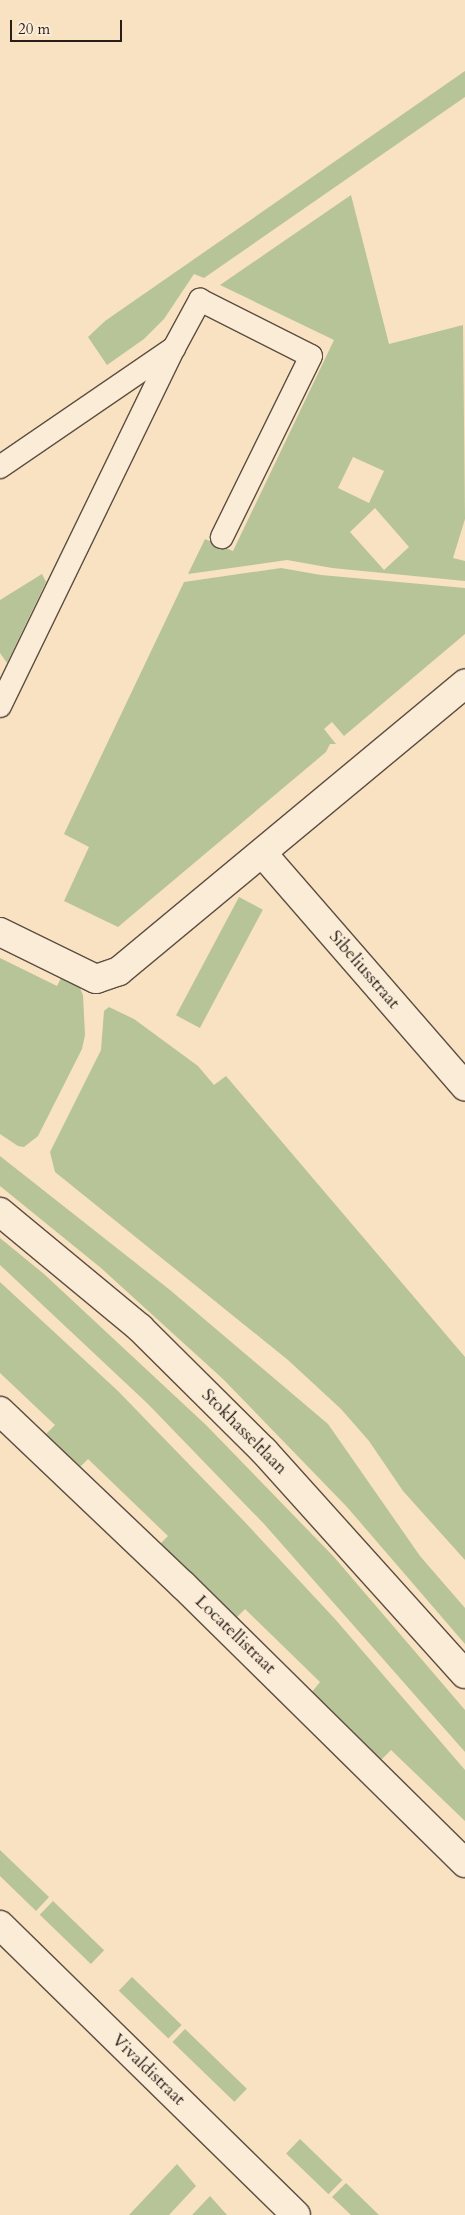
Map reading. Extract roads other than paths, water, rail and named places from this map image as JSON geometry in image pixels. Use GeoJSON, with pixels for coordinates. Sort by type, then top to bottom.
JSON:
{"type":"FeatureCollection","features":[{"type":"Feature","properties":{"kind":"street"},"geometry":{"type":"LineString","coordinates":[[0,932],[96,979],[119,971],[263,854],[465,684]]}},
{"type":"Feature","properties":{"kind":"street","name":"Sibeliusstraat"},"geometry":{"type":"LineString","coordinates":[[263,854],[465,1086]]}},
{"type":"Feature","properties":{"kind":"street","name":"Stokhasseltlaan"},"geometry":{"type":"LineString","coordinates":[[0,1212],[140,1328],[264,1451],[465,1674]]}},
{"type":"Feature","properties":{"kind":"street","name":"Locatellistraat"},"geometry":{"type":"LineString","coordinates":[[0,1411],[184,1585],[465,1863]]}},
{"type":"Feature","properties":{"kind":"street","name":"Vivaldistraat"},"geometry":{"type":"LineString","coordinates":[[0,1925],[296,2215]]}},
{"type":"Feature","properties":{"kind":"lane"},"geometry":{"type":"LineString","coordinates":[[0,706],[174,348],[200,300],[311,356],[222,538]]}},
{"type":"Feature","properties":{"kind":"lane"},"geometry":{"type":"LineString","coordinates":[[0,467],[174,348]]}}]}
